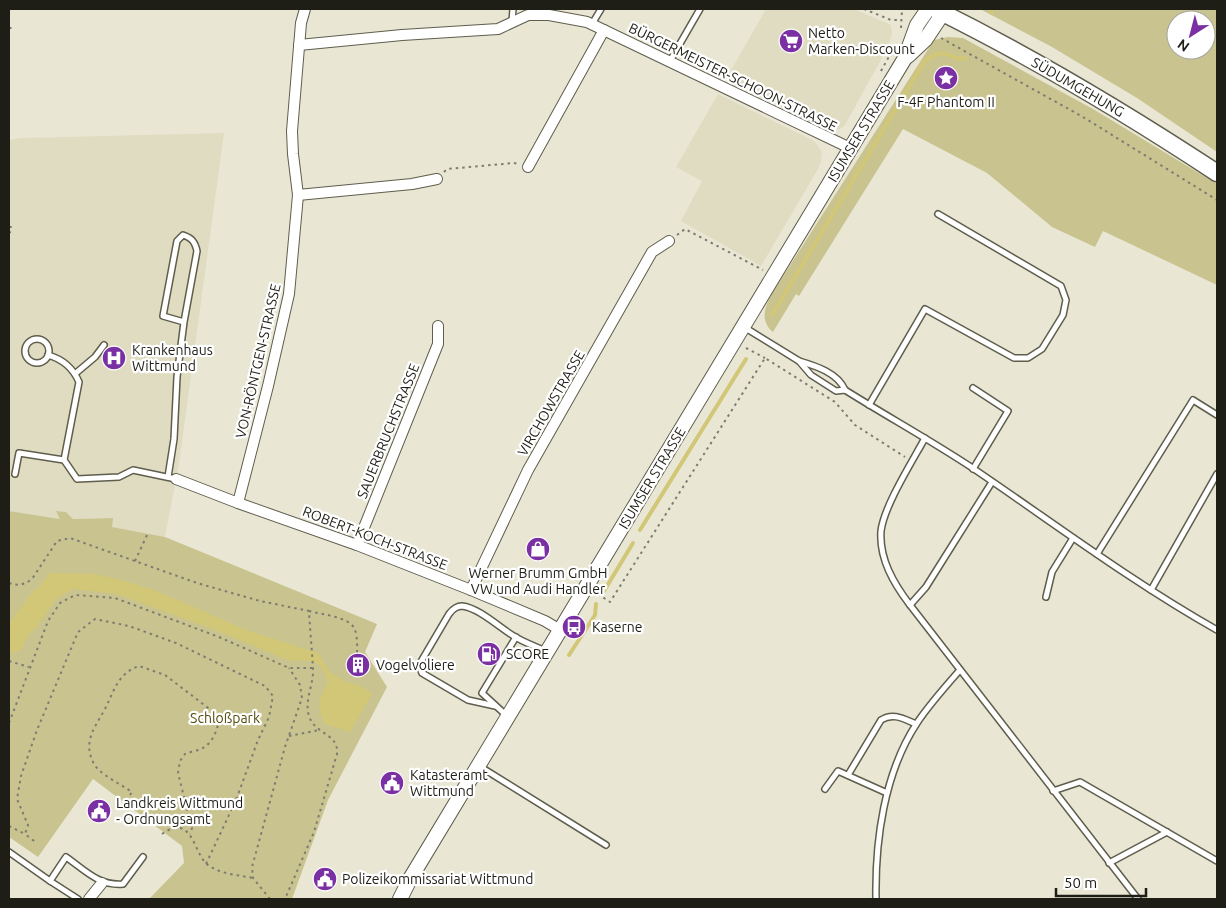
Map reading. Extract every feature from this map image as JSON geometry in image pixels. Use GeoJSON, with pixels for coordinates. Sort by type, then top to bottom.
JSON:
{"type":"FeatureCollection","features":[{"type":"Feature","properties":{"kind":"main road","name":"SÜDUMGEHUNG"},"geometry":{"type":"LineString","coordinates":[[935,10],[1012,48],[1124,113],[1217,173]]}},
{"type":"Feature","properties":{"kind":"street","name":"VON-RÖNTGEN-STRASSE"},"geometry":{"type":"LineString","coordinates":[[238,503],[289,294],[298,195],[292,154],[292,130],[300,24],[305,9]]}},
{"type":"Feature","properties":{"kind":"street","name":"ISUMSER STRASSE"},"geometry":{"type":"LineString","coordinates":[[400,899],[410,879],[586,586],[935,10]]}},
{"type":"Feature","properties":{"kind":"street","name":"BÜRGERMEISTER-SCHOON-STRASSE"},"geometry":{"type":"LineString","coordinates":[[512,22],[528,15],[549,15],[587,22],[850,148]]}},
{"type":"Feature","properties":{"kind":"street"},"geometry":{"type":"LineString","coordinates":[[299,45],[498,29],[512,22]]}},
{"type":"Feature","properties":{"kind":"street"},"geometry":{"type":"LineString","coordinates":[[528,167],[604,30]]}},
{"type":"Feature","properties":{"kind":"street"},"geometry":{"type":"LineString","coordinates":[[298,195],[412,184],[437,179]]}},
{"type":"Feature","properties":{"kind":"street","name":"VIRCHOWSTRASSE"},"geometry":{"type":"LineString","coordinates":[[471,590],[533,462],[652,252],[669,241]]}},
{"type":"Feature","properties":{"kind":"street","name":"SAUERBRUCHSTRASSE"},"geometry":{"type":"LineString","coordinates":[[357,545],[438,344],[438,326]]}},
{"type":"Feature","properties":{"kind":"street","name":"ROBERT-KOCH-STRASSE"},"geometry":{"type":"LineString","coordinates":[[172,478],[357,545],[471,590],[545,621],[560,630]]}},
{"type":"Feature","properties":{"kind":"street"},"geometry":{"type":"LineString","coordinates":[[89,899],[102,882]]}},
{"type":"Feature","properties":{"kind":"lane"},"geometry":{"type":"LineString","coordinates":[[512,22],[513,9]]}},
{"type":"Feature","properties":{"kind":"lane"},"geometry":{"type":"LineString","coordinates":[[592,24],[601,9]]}},
{"type":"Feature","properties":{"kind":"lane"},"geometry":{"type":"LineString","coordinates":[[670,61],[700,9]]}},
{"type":"Feature","properties":{"kind":"lane"},"geometry":{"type":"LineString","coordinates":[[869,405],[925,309],[1014,358],[1028,358],[1042,349],[1063,315],[1066,300],[1061,286],[938,214]]}},
{"type":"Feature","properties":{"kind":"lane"},"geometry":{"type":"LineString","coordinates":[[48,355],[62,360],[76,373],[79,382],[64,460],[77,479],[119,476],[133,470],[172,478],[177,378],[184,322],[197,251],[196,244],[191,237],[183,236],[176,241],[163,316],[184,322]]}},
{"type":"Feature","properties":{"kind":"lane"},"geometry":{"type":"LineString","coordinates":[[743,327],[817,366],[842,382],[845,390],[925,438],[1151,590],[1217,630]]}},
{"type":"Feature","properties":{"kind":"lane"},"geometry":{"type":"LineString","coordinates":[[39,339],[48,347],[48,355],[41,363],[33,363],[25,355],[25,347],[31,341],[39,339]]}},
{"type":"Feature","properties":{"kind":"lane"},"geometry":{"type":"LineString","coordinates":[[76,373],[104,345]]}},
{"type":"Feature","properties":{"kind":"lane"},"geometry":{"type":"LineString","coordinates":[[797,357],[811,375],[836,391],[845,390]]}},
{"type":"Feature","properties":{"kind":"lane"},"geometry":{"type":"LineString","coordinates":[[973,388],[1008,411],[973,469]]}},
{"type":"Feature","properties":{"kind":"lane"},"geometry":{"type":"LineString","coordinates":[[1097,554],[1193,400],[1217,415]]}},
{"type":"Feature","properties":{"kind":"lane"},"geometry":{"type":"LineString","coordinates":[[925,438],[888,508],[882,532],[882,546],[890,576],[910,605],[1137,899]]}},
{"type":"Feature","properties":{"kind":"lane"},"geometry":{"type":"LineString","coordinates":[[15,474],[19,453],[64,460]]}},
{"type":"Feature","properties":{"kind":"lane"},"geometry":{"type":"LineString","coordinates":[[1151,590],[1217,474]]}},
{"type":"Feature","properties":{"kind":"lane"},"geometry":{"type":"LineString","coordinates":[[910,605],[926,588],[992,482]]}},
{"type":"Feature","properties":{"kind":"lane"},"geometry":{"type":"LineString","coordinates":[[1046,597],[1052,572],[1073,538]]}},
{"type":"Feature","properties":{"kind":"lane"},"geometry":{"type":"LineString","coordinates":[[495,706],[468,700],[422,673],[419,665],[454,608],[462,606],[498,624],[516,637],[547,652]]}},
{"type":"Feature","properties":{"kind":"lane"},"geometry":{"type":"LineString","coordinates":[[508,717],[482,693],[516,637]]}},
{"type":"Feature","properties":{"kind":"lane"},"geometry":{"type":"LineString","coordinates":[[876,899],[879,840],[887,793],[903,750],[916,724],[960,670]]}},
{"type":"Feature","properties":{"kind":"lane"},"geometry":{"type":"LineString","coordinates":[[848,775],[881,720],[887,716],[896,716],[916,724]]}},
{"type":"Feature","properties":{"kind":"lane"},"geometry":{"type":"LineString","coordinates":[[479,765],[606,845]]}},
{"type":"Feature","properties":{"kind":"lane"},"geometry":{"type":"LineString","coordinates":[[825,789],[838,771],[887,793]]}},
{"type":"Feature","properties":{"kind":"lane"},"geometry":{"type":"LineString","coordinates":[[1053,791],[1080,782],[1217,861]]}},
{"type":"Feature","properties":{"kind":"lane"},"geometry":{"type":"LineString","coordinates":[[1109,862],[1167,832]]}},
{"type":"Feature","properties":{"kind":"lane"},"geometry":{"type":"LineString","coordinates":[[9,852],[78,899]]}},
{"type":"Feature","properties":{"kind":"lane"},"geometry":{"type":"LineString","coordinates":[[50,881],[66,857],[102,882],[113,885],[123,884],[143,857]]}},
{"type":"Feature","properties":{"kind":"path"},"geometry":{"type":"LineString","coordinates":[[864,9],[891,20],[909,19],[1083,117],[1217,200]]}},
{"type":"Feature","properties":{"kind":"path"},"geometry":{"type":"LineString","coordinates":[[437,179],[447,169],[514,163],[528,167]]}},
{"type":"Feature","properties":{"kind":"path"},"geometry":{"type":"LineString","coordinates":[[9,227],[11,227],[10,233]]}},
{"type":"Feature","properties":{"kind":"path"},"geometry":{"type":"LineString","coordinates":[[669,241],[685,229],[763,271]]}},
{"type":"Feature","properties":{"kind":"path"},"geometry":{"type":"LineString","coordinates":[[586,586],[610,602],[765,358],[835,402],[855,425],[912,462]]}},
{"type":"Feature","properties":{"kind":"path"},"geometry":{"type":"LineString","coordinates":[[135,561],[148,532]]}},
{"type":"Feature","properties":{"kind":"path"},"geometry":{"type":"LineString","coordinates":[[9,583],[22,585],[32,579],[54,544],[62,538],[70,538],[206,586],[260,601],[345,620],[352,624],[356,632],[357,656]]}},
{"type":"Feature","properties":{"kind":"path"},"geometry":{"type":"LineString","coordinates":[[9,723],[48,621],[60,604],[75,594],[115,598],[219,637],[289,668],[313,668]]}},
{"type":"Feature","properties":{"kind":"path"},"geometry":{"type":"LineString","coordinates":[[285,899],[314,832],[320,806],[337,754],[336,742],[319,730],[309,716],[308,704],[313,668],[309,611]]}},
{"type":"Feature","properties":{"kind":"path"},"geometry":{"type":"LineString","coordinates":[[25,834],[28,825],[17,799],[21,776],[37,730],[78,632],[95,619],[129,626],[176,643],[265,686],[273,696],[270,717],[258,740],[236,800],[206,864]]}},
{"type":"Feature","properties":{"kind":"path"},"geometry":{"type":"LineString","coordinates":[[9,661],[29,667]]}},
{"type":"Feature","properties":{"kind":"path"},"geometry":{"type":"LineString","coordinates":[[123,806],[132,792],[94,765],[89,751],[92,730],[104,710],[115,685],[126,672],[139,666],[165,676],[200,700],[220,717],[214,737],[201,749],[185,754],[178,768],[192,828],[190,834]]}},
{"type":"Feature","properties":{"kind":"path"},"geometry":{"type":"LineString","coordinates":[[270,899],[253,878],[252,867],[289,736],[302,698],[300,685],[289,668]]}},
{"type":"Feature","properties":{"kind":"path"},"geometry":{"type":"LineString","coordinates":[[289,736],[319,730]]}},
{"type":"Feature","properties":{"kind":"path"},"geometry":{"type":"LineString","coordinates":[[9,826],[34,841]]}},
{"type":"Feature","properties":{"kind":"path"},"geometry":{"type":"LineString","coordinates":[[162,834],[167,830],[178,828],[190,834],[206,864],[216,870],[253,878]]}},
{"type":"Feature","properties":{"kind":"shaded area"},"geometry":{"type":"Polygon","coordinates":[[[766,9],[854,9],[891,25],[892,34],[888,47],[845,125],[840,129],[834,130],[820,126],[726,79],[766,9]]]}},
{"type":"Feature","properties":{"kind":"shaded area"},"geometry":{"type":"Polygon","coordinates":[[[718,94],[814,141],[822,153],[818,169],[761,266],[681,221],[702,181],[676,167],[718,94]]]}},
{"type":"Feature","properties":{"kind":"shaded area","name":"Krankenhaus Wittmund"},"geometry":{"type":"Polygon","coordinates":[[[224,133],[179,464],[165,537],[111,527],[112,518],[73,519],[66,512],[57,511],[61,519],[9,511],[9,140],[20,138],[224,133]]]}},
{"type":"Feature","properties":{"kind":"shaded area"},"geometry":{"type":"Polygon","coordinates":[[[50,573],[95,574],[154,590],[249,631],[318,653],[330,672],[344,681],[363,687],[372,694],[350,732],[325,724],[320,712],[320,702],[328,681],[317,663],[288,660],[215,630],[117,594],[73,589],[56,599],[35,629],[29,634],[21,650],[13,653],[9,651],[9,621],[12,620],[32,592],[39,587],[50,573]]]}},
{"type":"Feature","properties":{"kind":"green space"},"geometry":{"type":"Polygon","coordinates":[[[980,9],[1217,9],[1217,152],[1137,98],[1052,47],[980,9]]]}},
{"type":"Feature","properties":{"kind":"green space"},"geometry":{"type":"Polygon","coordinates":[[[948,37],[963,38],[1093,109],[1217,184],[1217,285],[1103,231],[1095,247],[1052,227],[987,173],[903,129],[799,296],[796,294],[773,332],[765,320],[766,307],[772,294],[934,40],[948,37]]]}},
{"type":"Feature","properties":{"kind":"green space","name":"Schloßpark"},"geometry":{"type":"Polygon","coordinates":[[[9,511],[60,519],[56,511],[66,512],[73,519],[113,518],[112,527],[165,537],[377,624],[365,652],[387,687],[328,800],[292,899],[149,899],[184,863],[182,846],[93,779],[38,857],[9,837],[9,511]]]}},
{"type":"Feature","properties":{"kind":"waterway"},"geometry":{"type":"LineString","coordinates":[[772,315],[924,62],[933,55],[941,53],[960,59],[965,58]]}},
{"type":"Feature","properties":{"kind":"waterway"},"geometry":{"type":"LineString","coordinates":[[640,530],[746,359]]}},
{"type":"Feature","properties":{"kind":"waterway"},"geometry":{"type":"LineString","coordinates":[[604,591],[633,543]]}},
{"type":"Feature","properties":{"kind":"waterway"},"geometry":{"type":"LineString","coordinates":[[569,655],[595,615],[596,604]]}},
{"type":"Feature","properties":{"kind":"place","name":"Netto Marken-Discount"},"geometry":{"type":"Point","coordinates":[791,41]}},
{"type":"Feature","properties":{"kind":"place","name":"F-4F Phantom II"},"geometry":{"type":"Point","coordinates":[946,78]}},
{"type":"Feature","properties":{"kind":"place","name":"Krankenhaus Wittmund"},"geometry":{"type":"Point","coordinates":[114,358]}},
{"type":"Feature","properties":{"kind":"place","name":"Werner Brumm GmbH VW und Audi Handler"},"geometry":{"type":"Point","coordinates":[538,549]}},
{"type":"Feature","properties":{"kind":"place","name":"Kaserne"},"geometry":{"type":"Point","coordinates":[574,627]}},
{"type":"Feature","properties":{"kind":"place","name":"SCORE"},"geometry":{"type":"Point","coordinates":[489,654]}},
{"type":"Feature","properties":{"kind":"place","name":"Vogelvoliere"},"geometry":{"type":"Point","coordinates":[358,665]}},
{"type":"Feature","properties":{"kind":"place","name":"Katasteramt Wittmund"},"geometry":{"type":"Point","coordinates":[392,783]}},
{"type":"Feature","properties":{"kind":"place","name":"Landkreis Wittmund - Ordnungsamt"},"geometry":{"type":"Point","coordinates":[99,811]}},
{"type":"Feature","properties":{"kind":"place","name":"Polizeikommissariat Wittmund"},"geometry":{"type":"Point","coordinates":[325,879]}}]}
